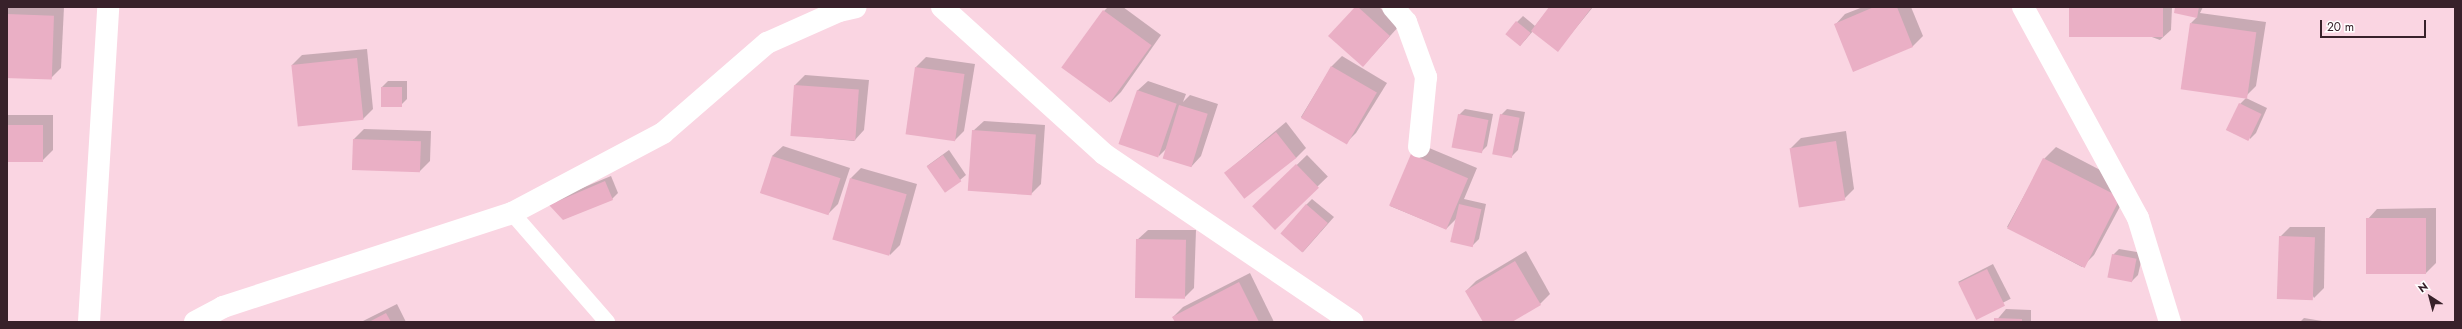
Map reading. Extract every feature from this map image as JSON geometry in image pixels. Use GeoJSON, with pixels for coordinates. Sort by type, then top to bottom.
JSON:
{"type":"FeatureCollection","features":[{"type":"Feature","properties":{"kind":"street"},"geometry":{"type":"LineString","coordinates":[[89,322],[108,7]]}},
{"type":"Feature","properties":{"kind":"street"},"geometry":{"type":"LineString","coordinates":[[196,322],[223,307],[512,213],[663,133],[767,43],[839,11],[856,7]]}},
{"type":"Feature","properties":{"kind":"street"},"geometry":{"type":"LineString","coordinates":[[942,7],[1104,154],[1352,322]]}},
{"type":"Feature","properties":{"kind":"street"},"geometry":{"type":"LineString","coordinates":[[1392,7],[1406,22],[1426,77],[1419,147]]}},
{"type":"Feature","properties":{"kind":"street"},"geometry":{"type":"LineString","coordinates":[[2023,7],[2138,218],[2170,322]]}},
{"type":"Feature","properties":{"kind":"lane"},"geometry":{"type":"LineString","coordinates":[[512,213],[607,322]]}},
{"type":"Feature","properties":{"kind":"building"},"geometry":{"type":"Polygon","coordinates":[[[1355,7],[1358,7],[1390,36],[1363,67],[1328,36],[1355,7]]]}},
{"type":"Feature","properties":{"kind":"building"},"geometry":{"type":"Polygon","coordinates":[[[1549,7],[1592,7],[1558,52],[1531,31],[1549,7]]]}},
{"type":"Feature","properties":{"kind":"building"},"geometry":{"type":"Polygon","coordinates":[[[1874,7],[1897,7],[1913,47],[1853,72],[1834,24],[1874,7]]]}},
{"type":"Feature","properties":{"kind":"building"},"geometry":{"type":"Polygon","coordinates":[[[2069,7],[2163,7],[2163,37],[2069,37],[2069,7]]]}},
{"type":"Feature","properties":{"kind":"building"},"geometry":{"type":"Polygon","coordinates":[[[2175,7],[2199,7],[2197,18],[2174,13],[2175,7]]]}},
{"type":"Feature","properties":{"kind":"building"},"geometry":{"type":"Polygon","coordinates":[[[1103,10],[1152,45],[1110,103],[1061,67],[1103,10]]]}},
{"type":"Feature","properties":{"kind":"building"},"geometry":{"type":"Polygon","coordinates":[[[7,14],[54,16],[52,80],[7,78],[7,14]]]}},
{"type":"Feature","properties":{"kind":"building"},"geometry":{"type":"Polygon","coordinates":[[[1516,21],[1531,33],[1520,46],[1505,34],[1516,21]]]}},
{"type":"Feature","properties":{"kind":"building"},"geometry":{"type":"Polygon","coordinates":[[[2190,23],[2256,32],[2247,99],[2181,89],[2190,23]]]}},
{"type":"Feature","properties":{"kind":"building"},"geometry":{"type":"Polygon","coordinates":[[[357,58],[363,120],[298,127],[291,65],[357,58]]]}},
{"type":"Feature","properties":{"kind":"building"},"geometry":{"type":"Polygon","coordinates":[[[1331,66],[1377,92],[1347,144],[1301,118],[1331,66]]]}},
{"type":"Feature","properties":{"kind":"building"},"geometry":{"type":"Polygon","coordinates":[[[915,67],[965,74],[955,141],[906,134],[915,67]]]}},
{"type":"Feature","properties":{"kind":"building"},"geometry":{"type":"Polygon","coordinates":[[[794,85],[859,90],[855,140],[790,136],[794,85]]]}},
{"type":"Feature","properties":{"kind":"building"},"geometry":{"type":"Polygon","coordinates":[[[381,87],[402,87],[402,107],[381,107],[381,87]]]}},
{"type":"Feature","properties":{"kind":"building"},"geometry":{"type":"Polygon","coordinates":[[[1137,90],[1177,104],[1158,158],[1118,144],[1137,90]]]}},
{"type":"Feature","properties":{"kind":"building"},"geometry":{"type":"Polygon","coordinates":[[[2239,103],[2261,114],[2248,141],[2226,130],[2239,103]]]}},
{"type":"Feature","properties":{"kind":"building"},"geometry":{"type":"Polygon","coordinates":[[[1179,105],[1208,114],[1191,167],[1163,159],[1179,105]]]}},
{"type":"Feature","properties":{"kind":"building"},"geometry":{"type":"Polygon","coordinates":[[[1458,114],[1488,120],[1482,153],[1452,147],[1458,114]]]}},
{"type":"Feature","properties":{"kind":"building"},"geometry":{"type":"Polygon","coordinates":[[[1500,114],[1520,118],[1512,158],[1492,154],[1500,114]]]}},
{"type":"Feature","properties":{"kind":"building"},"geometry":{"type":"Polygon","coordinates":[[[7,125],[43,125],[43,162],[7,162],[7,125]]]}},
{"type":"Feature","properties":{"kind":"building"},"geometry":{"type":"Polygon","coordinates":[[[972,130],[1036,134],[1032,195],[968,191],[972,130]]]}},
{"type":"Feature","properties":{"kind":"building"},"geometry":{"type":"Polygon","coordinates":[[[1276,132],[1296,158],[1244,199],[1224,173],[1276,132]]]}},
{"type":"Feature","properties":{"kind":"building"},"geometry":{"type":"Polygon","coordinates":[[[353,139],[421,141],[420,172],[352,170],[353,139]]]}},
{"type":"Feature","properties":{"kind":"building"},"geometry":{"type":"Polygon","coordinates":[[[1836,141],[1845,200],[1799,208],[1790,148],[1836,141]]]}},
{"type":"Feature","properties":{"kind":"building"},"geometry":{"type":"Polygon","coordinates":[[[1411,154],[1468,178],[1446,230],[1389,206],[1411,154]]]}},
{"type":"Feature","properties":{"kind":"building"},"geometry":{"type":"Polygon","coordinates":[[[943,155],[961,181],[945,193],[927,166],[943,155]]]}},
{"type":"Feature","properties":{"kind":"building"},"geometry":{"type":"Polygon","coordinates":[[[772,156],[840,178],[828,215],[760,193],[772,156]]]}},
{"type":"Feature","properties":{"kind":"building"},"geometry":{"type":"Polygon","coordinates":[[[2043,158],[2121,197],[2085,268],[2007,228],[2043,158]]]}},
{"type":"Feature","properties":{"kind":"building"},"geometry":{"type":"Polygon","coordinates":[[[1296,164],[1319,188],[1275,230],[1252,206],[1296,164]]]}},
{"type":"Feature","properties":{"kind":"building"},"geometry":{"type":"Polygon","coordinates":[[[850,178],[907,194],[889,256],[832,240],[850,178]]]}},
{"type":"Feature","properties":{"kind":"building"},"geometry":{"type":"Polygon","coordinates":[[[605,181],[613,200],[563,220],[549,205],[605,181]]]}},
{"type":"Feature","properties":{"kind":"building"},"geometry":{"type":"Polygon","coordinates":[[[1306,204],[1328,223],[1302,252],[1280,233],[1306,204]]]}},
{"type":"Feature","properties":{"kind":"building"},"geometry":{"type":"Polygon","coordinates":[[[1459,204],[1481,209],[1473,247],[1450,242],[1459,204]]]}},
{"type":"Feature","properties":{"kind":"building"},"geometry":{"type":"Polygon","coordinates":[[[2366,218],[2426,218],[2426,274],[2366,274],[2366,218]]]}},
{"type":"Feature","properties":{"kind":"building"},"geometry":{"type":"Polygon","coordinates":[[[2279,236],[2315,237],[2313,300],[2277,299],[2279,236]]]}},
{"type":"Feature","properties":{"kind":"building"},"geometry":{"type":"Polygon","coordinates":[[[1136,239],[1186,240],[1185,299],[1135,298],[1136,239]]]}},
{"type":"Feature","properties":{"kind":"building"},"geometry":{"type":"Polygon","coordinates":[[[2112,254],[2137,259],[2132,282],[2107,278],[2112,254]]]}},
{"type":"Feature","properties":{"kind":"building"},"geometry":{"type":"Polygon","coordinates":[[[1515,261],[1541,305],[1512,322],[1483,322],[1465,291],[1515,261]]]}},
{"type":"Feature","properties":{"kind":"building"},"geometry":{"type":"Polygon","coordinates":[[[1987,269],[2005,306],[1976,320],[1958,283],[1987,269]]]}},
{"type":"Feature","properties":{"kind":"building"},"geometry":{"type":"Polygon","coordinates":[[[1239,282],[1259,322],[1175,322],[1172,317],[1239,282]]]}},
{"type":"Feature","properties":{"kind":"building"},"geometry":{"type":"Polygon","coordinates":[[[386,313],[391,322],[369,322],[386,313]]]}},
{"type":"Feature","properties":{"kind":"building"},"geometry":{"type":"Polygon","coordinates":[[[1994,318],[2022,319],[2022,322],[1994,322],[1994,318]]]}}]}
